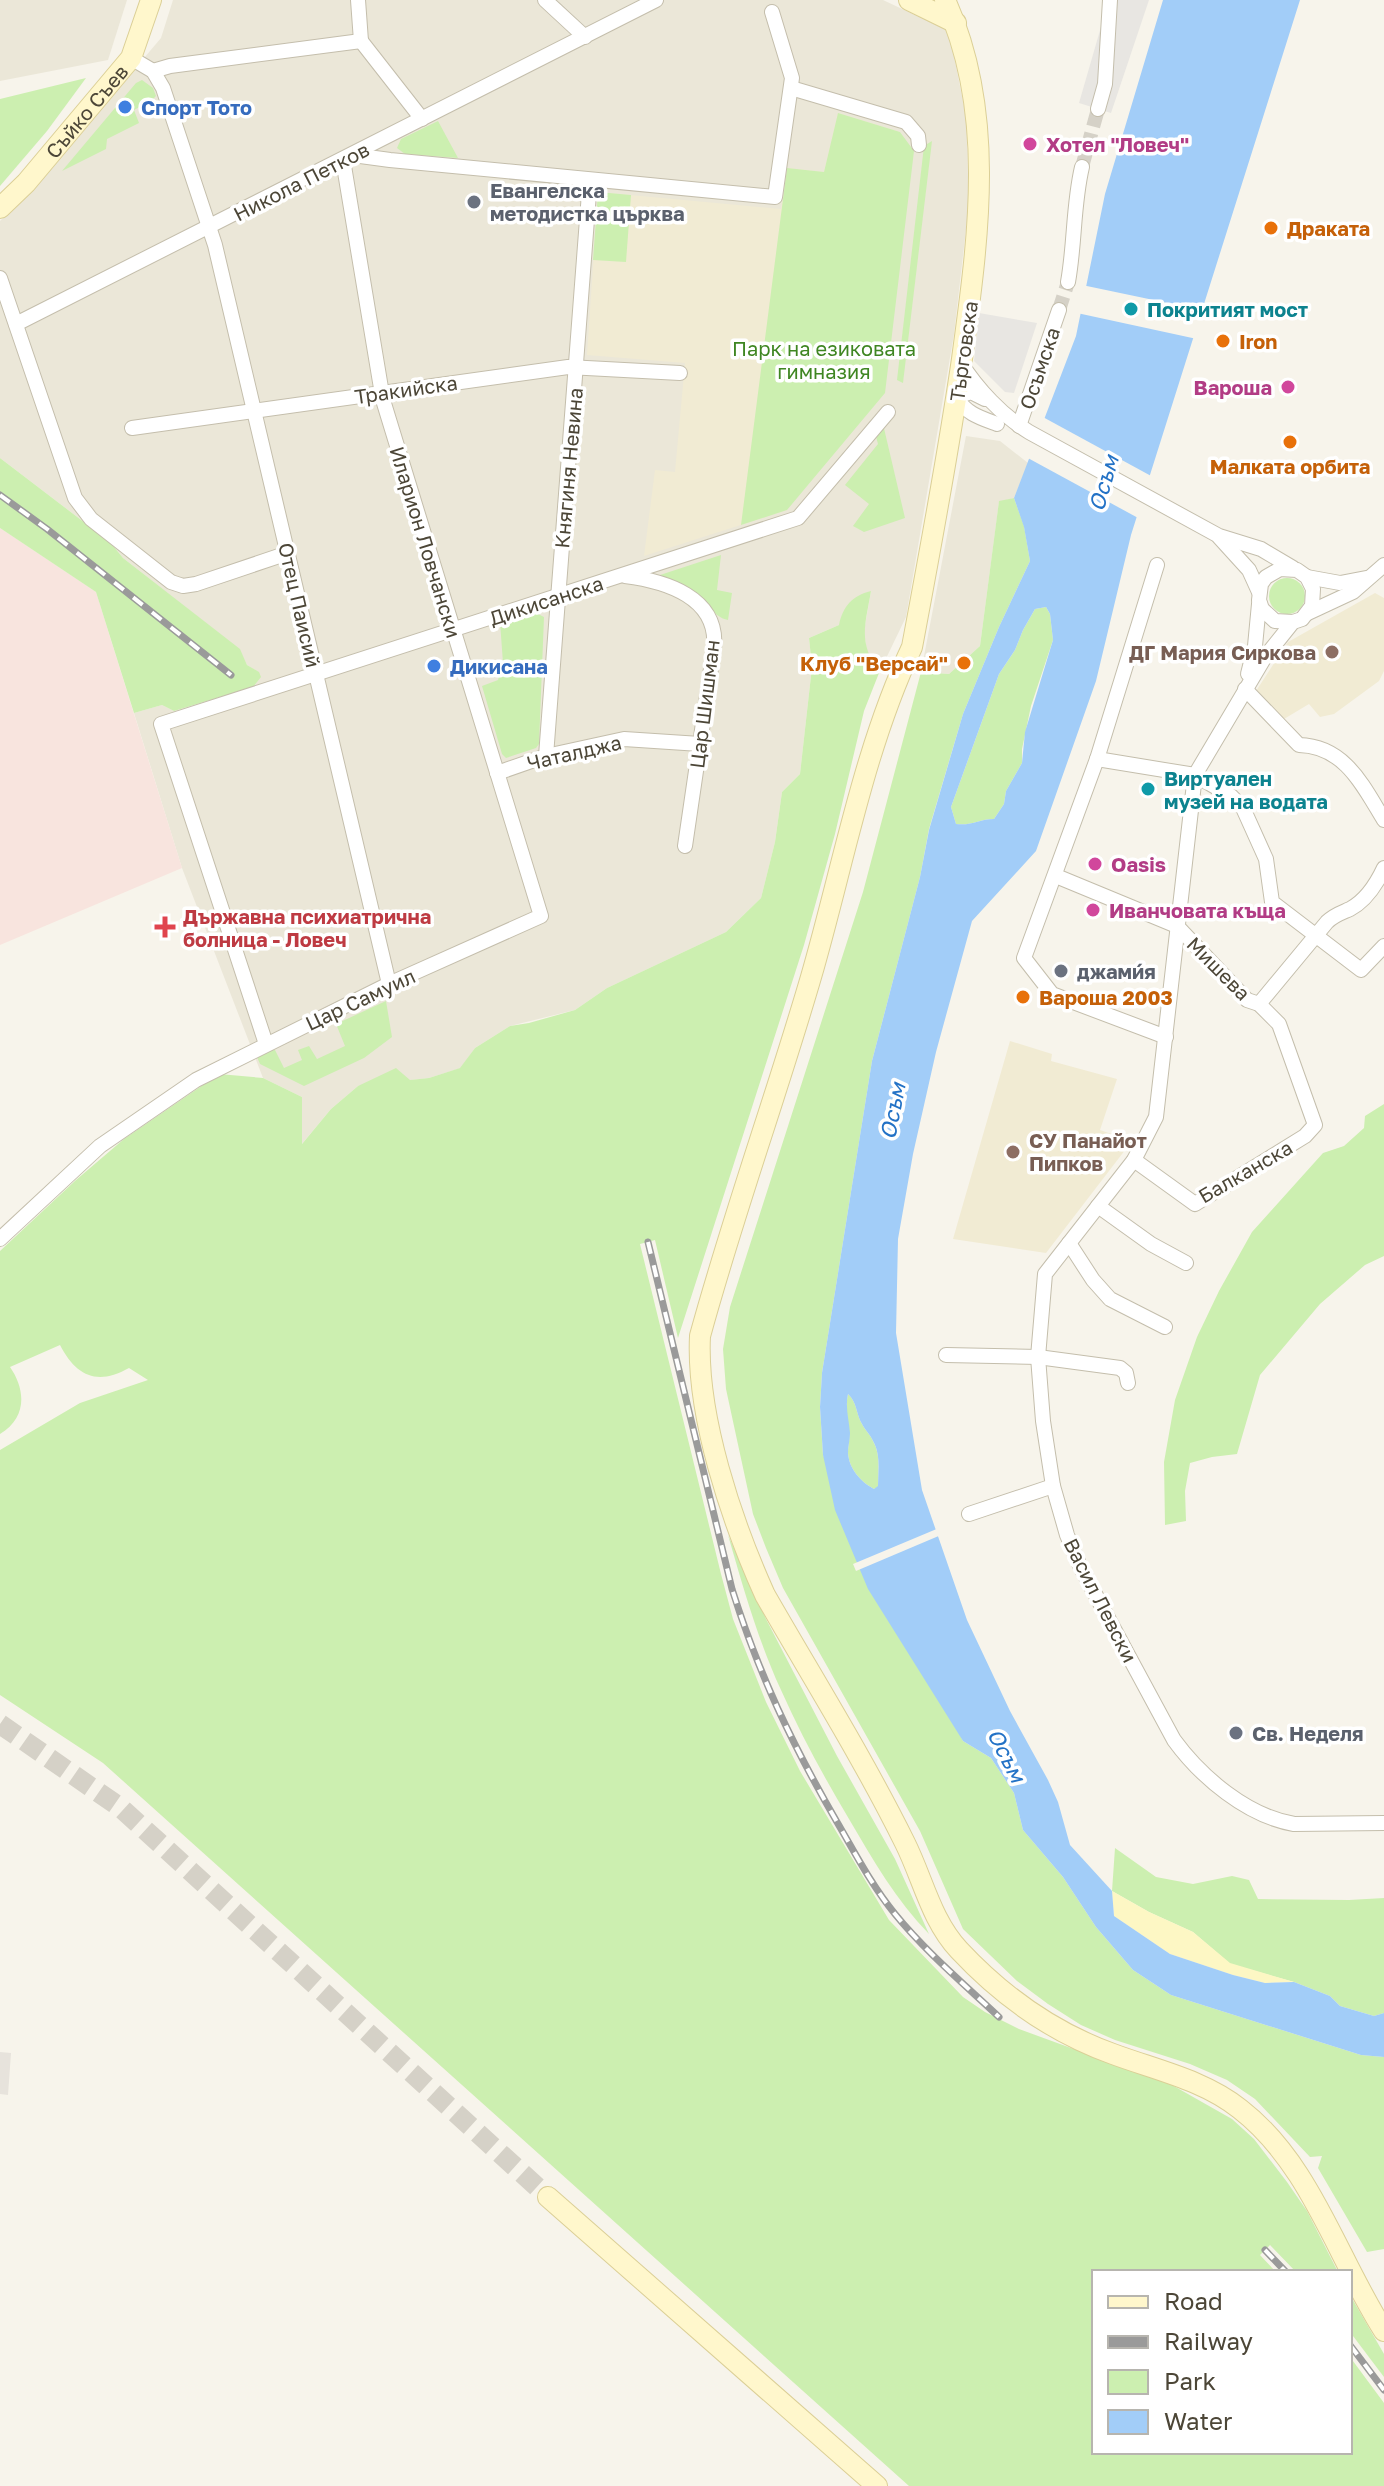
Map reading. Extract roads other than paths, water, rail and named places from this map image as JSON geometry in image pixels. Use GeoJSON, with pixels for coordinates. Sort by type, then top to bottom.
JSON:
{"type":"FeatureCollection","features":[{"type":"Feature","properties":{"kind":"street","name":"Съйко Съев"},"geometry":{"type":"LineString","coordinates":[[0,208],[26,183],[131,58],[151,0]]}},
{"type":"Feature","properties":{"kind":"street"},"geometry":{"type":"LineString","coordinates":[[358,0],[361,41],[422,119]]}},
{"type":"Feature","properties":{"kind":"street"},"geometry":{"type":"LineString","coordinates":[[545,0],[585,37]]}},
{"type":"Feature","properties":{"kind":"street","name":"Никола Петков"},"geometry":{"type":"LineString","coordinates":[[16,324],[656,0]]}},
{"type":"Feature","properties":{"kind":"street"},"geometry":{"type":"LineString","coordinates":[[909,0],[956,23]]}},
{"type":"Feature","properties":{"kind":"street","name":"Търговска"},"geometry":{"type":"LineString","coordinates":[[945,0],[956,23],[976,119],[980,202],[952,425],[912,647],[873,746],[811,977],[700,1336],[698,1365],[703,1399],[735,1522],[765,1595],[906,1845],[948,1937],[973,1964],[1019,2004],[1071,2036],[1190,2081],[1217,2093],[1241,2109],[1281,2150],[1298,2174],[1351,2270]]}},
{"type":"Feature","properties":{"kind":"street"},"geometry":{"type":"LineString","coordinates":[[1098,109],[1105,84],[1110,0]]}},
{"type":"Feature","properties":{"kind":"street"},"geometry":{"type":"LineString","coordinates":[[348,157],[775,197],[791,69],[772,12]]}},
{"type":"Feature","properties":{"kind":"street"},"geometry":{"type":"LineString","coordinates":[[153,71],[170,66],[361,41]]}},
{"type":"Feature","properties":{"kind":"street"},"geometry":{"type":"LineString","coordinates":[[131,58],[153,71],[163,88],[210,227]]}},
{"type":"Feature","properties":{"kind":"street"},"geometry":{"type":"LineString","coordinates":[[791,88],[906,122],[918,136],[919,145]]}},
{"type":"Feature","properties":{"kind":"street"},"geometry":{"type":"LineString","coordinates":[[377,142],[390,160]]}},
{"type":"Feature","properties":{"kind":"street","name":"Иларион Ловчански"},"geometry":{"type":"LineString","coordinates":[[348,157],[381,392],[541,916]]}},
{"type":"Feature","properties":{"kind":"street"},"geometry":{"type":"LineString","coordinates":[[1068,282],[1074,252],[1075,193],[1082,167]]}},
{"type":"Feature","properties":{"kind":"street","name":"Княгиня Невина"},"geometry":{"type":"LineString","coordinates":[[546,756],[590,180]]}},
{"type":"Feature","properties":{"kind":"street","name":"Отец Паисий"},"geometry":{"type":"LineString","coordinates":[[210,227],[389,984]]}},
{"type":"Feature","properties":{"kind":"street"},"geometry":{"type":"LineString","coordinates":[[0,278],[75,498],[91,519],[171,582],[183,586],[288,553]]}},
{"type":"Feature","properties":{"kind":"street","name":"Осъмска"},"geometry":{"type":"LineString","coordinates":[[1024,429],[1059,310]]}},
{"type":"Feature","properties":{"kind":"street"},"geometry":{"type":"LineString","coordinates":[[961,363],[1000,417]]}},
{"type":"Feature","properties":{"kind":"street","name":"Тракийска"},"geometry":{"type":"LineString","coordinates":[[132,428],[576,367],[680,373]]}},
{"type":"Feature","properties":{"kind":"street"},"geometry":{"type":"LineString","coordinates":[[1000,417],[972,416],[956,397],[971,392],[980,395],[1000,417],[1219,536],[1261,549],[1302,574],[1313,589],[1314,597],[1308,613]]}},
{"type":"Feature","properties":{"kind":"street","name":"Дикисанска"},"geometry":{"type":"LineString","coordinates":[[266,1044],[161,724],[798,518],[888,412]]}},
{"type":"Feature","properties":{"kind":"street"},"geometry":{"type":"LineString","coordinates":[[952,425],[1000,417]]}},
{"type":"Feature","properties":{"kind":"street"},"geometry":{"type":"LineString","coordinates":[[1219,536],[1249,570],[1262,609],[1275,621],[1284,624],[1353,592],[1381,575]]}},
{"type":"Feature","properties":{"kind":"street"},"geometry":{"type":"LineString","coordinates":[[1157,565],[1097,759],[1024,958],[1052,994],[1166,1037]]}},
{"type":"Feature","properties":{"kind":"street"},"geometry":{"type":"LineString","coordinates":[[1245,689],[1255,646],[1259,596],[1266,577],[1289,568],[1302,574],[1348,583],[1381,575]]}},
{"type":"Feature","properties":{"kind":"street","name":"Цар Шишман"},"geometry":{"type":"LineString","coordinates":[[620,576],[654,581],[679,590],[697,602],[709,618],[715,639],[685,846]]}},
{"type":"Feature","properties":{"kind":"street"},"geometry":{"type":"LineString","coordinates":[[1245,689],[1293,622]]}},
{"type":"Feature","properties":{"kind":"street"},"geometry":{"type":"LineString","coordinates":[[1245,689],[1299,745],[1314,746],[1351,766],[1384,820]]}},
{"type":"Feature","properties":{"kind":"street","name":"Васил Левски"},"geometry":{"type":"LineString","coordinates":[[1245,689],[1195,775],[1156,1117],[1134,1160],[1045,1274],[1038,1357],[1043,1421],[1053,1486],[1067,1535],[1080,1566],[1174,1740],[1190,1761],[1210,1780],[1280,1821],[1294,1824],[1384,1823]]}},
{"type":"Feature","properties":{"kind":"street","name":"Чаталджа"},"geometry":{"type":"LineString","coordinates":[[497,773],[546,756],[624,739],[700,744]]}},
{"type":"Feature","properties":{"kind":"street"},"geometry":{"type":"LineString","coordinates":[[1097,759],[1195,775],[1231,796],[1243,808],[1266,859],[1272,902],[1361,970],[1384,946]]}},
{"type":"Feature","properties":{"kind":"street","name":"Мишева"},"geometry":{"type":"LineString","coordinates":[[1056,876],[1177,926],[1247,1000],[1259,1004],[1279,1024],[1315,1125]]}},
{"type":"Feature","properties":{"kind":"street"},"geometry":{"type":"LineString","coordinates":[[1259,1004],[1327,922],[1335,914],[1361,901],[1382,877]]}},
{"type":"Feature","properties":{"kind":"street","name":"Цар Самуил"},"geometry":{"type":"LineString","coordinates":[[0,1239],[100,1146],[196,1080],[389,984],[541,916]]}},
{"type":"Feature","properties":{"kind":"street","name":"Балканска"},"geometry":{"type":"LineString","coordinates":[[1134,1160],[1195,1204],[1305,1136],[1315,1125]]}},
{"type":"Feature","properties":{"kind":"street"},"geometry":{"type":"LineString","coordinates":[[1098,1206],[1151,1244],[1186,1263]]}},
{"type":"Feature","properties":{"kind":"street"},"geometry":{"type":"LineString","coordinates":[[1069,1243],[1093,1280],[1110,1299],[1165,1327]]}},
{"type":"Feature","properties":{"kind":"street"},"geometry":{"type":"LineString","coordinates":[[946,1355],[1038,1357],[1120,1368],[1126,1373],[1128,1383]]}},
{"type":"Feature","properties":{"kind":"street"},"geometry":{"type":"LineString","coordinates":[[969,1514],[1053,1486]]}},
{"type":"Feature","properties":{"kind":"street"},"geometry":{"type":"LineString","coordinates":[[548,2197],[877,2486]]}},
{"type":"Feature","properties":{"kind":"street","name":"Търговска"},"geometry":{"type":"LineString","coordinates":[[1352,2273],[1384,2331]]}},
{"type":"Feature","properties":{"kind":"water","name":"Осъм"},"geometry":{"type":"Polygon","coordinates":[[[1163,0],[1300,0],[1131,535],[1096,681],[1036,851],[972,921],[936,1052],[913,1154],[898,1239],[896,1333],[922,1490],[967,1620],[1010,1711],[1048,1780],[1058,1802],[1070,1845],[1112,1891],[1114,1916],[1170,1954],[1265,1983],[1294,1982],[1330,1996],[1340,2006],[1374,2016],[1384,2013],[1384,2057],[1361,2055],[1171,1995],[1133,1970],[1096,1927],[1063,1877],[1023,1830],[1014,1793],[991,1758],[963,1741],[868,1589],[835,1510],[823,1455],[820,1407],[822,1373],[872,1061],[920,877],[929,830],[963,714],[1030,561],[1024,527],[1014,498],[1076,336],[1105,194],[1163,0]],[[1046,607],[1035,609],[999,674],[951,807],[956,824],[994,819],[1022,763],[1025,732],[1053,640],[1050,614],[1046,607]],[[848,1394],[849,1459],[856,1474],[874,1489],[878,1486],[877,1452],[848,1394]]]}},
{"type":"Feature","properties":{"kind":"tunnel"},"geometry":{"type":"LineString","coordinates":[[1082,167],[1098,109]]}},
{"type":"Feature","properties":{"kind":"tunnel"},"geometry":{"type":"LineString","coordinates":[[1059,310],[1068,282]]}},
{"type":"Feature","properties":{"kind":"tunnel"},"geometry":{"type":"LineString","coordinates":[[0,1724],[121,1808],[548,2197]]}},
{"type":"Feature","properties":{"kind":"railway"},"geometry":{"type":"LineString","coordinates":[[0,495],[231,675]]}},
{"type":"Feature","properties":{"kind":"railway"},"geometry":{"type":"LineString","coordinates":[[648,1242],[732,1589],[753,1651],[791,1737],[864,1869],[887,1903],[932,1955],[999,2017]]}},
{"type":"Feature","properties":{"kind":"railway"},"geometry":{"type":"LineString","coordinates":[[1265,2250],[1284,2270]]}},
{"type":"Feature","properties":{"kind":"railway"},"geometry":{"type":"LineString","coordinates":[[1352,2348],[1384,2390]]}},
{"type":"Feature","properties":{"kind":"place","name":"Спорт Тото"},"geometry":{"type":"Point","coordinates":[125,107]}},
{"type":"Feature","properties":{"kind":"place","name":"Хотел \"Ловеч\""},"geometry":{"type":"Point","coordinates":[1030,144]}},
{"type":"Feature","properties":{"kind":"place","name":"Евангелска методистка църква"},"geometry":{"type":"Point","coordinates":[474,202]}},
{"type":"Feature","properties":{"kind":"place","name":"Драката"},"geometry":{"type":"Point","coordinates":[1271,228]}},
{"type":"Feature","properties":{"kind":"place","name":"Покритият мост"},"geometry":{"type":"Point","coordinates":[1131,309]}},
{"type":"Feature","properties":{"kind":"place","name":"Iron"},"geometry":{"type":"Point","coordinates":[1223,341]}},
{"type":"Feature","properties":{"kind":"place","name":"Вароша"},"geometry":{"type":"Point","coordinates":[1288,387]}},
{"type":"Feature","properties":{"kind":"place","name":"Малката орбита"},"geometry":{"type":"Point","coordinates":[1290,442]}},
{"type":"Feature","properties":{"kind":"place","name":"ДГ Мария Сиркова"},"geometry":{"type":"Point","coordinates":[1332,652]}},
{"type":"Feature","properties":{"kind":"place","name":"Клуб \"Версай\""},"geometry":{"type":"Point","coordinates":[964,663]}},
{"type":"Feature","properties":{"kind":"place","name":"Дикисана"},"geometry":{"type":"Point","coordinates":[434,666]}},
{"type":"Feature","properties":{"kind":"place","name":"Виртуален музей на водата"},"geometry":{"type":"Point","coordinates":[1148,789]}},
{"type":"Feature","properties":{"kind":"place","name":"Oasis"},"geometry":{"type":"Point","coordinates":[1095,864]}},
{"type":"Feature","properties":{"kind":"place","name":"Иванчовата къща"},"geometry":{"type":"Point","coordinates":[1093,910]}},
{"type":"Feature","properties":{"kind":"place","name":"Държавна психиатрична болница - Ловеч"},"geometry":{"type":"Point","coordinates":[165,927]}},
{"type":"Feature","properties":{"kind":"place","name":"джами́я"},"geometry":{"type":"Point","coordinates":[1061,971]}},
{"type":"Feature","properties":{"kind":"place","name":"Вароша 2003"},"geometry":{"type":"Point","coordinates":[1023,997]}},
{"type":"Feature","properties":{"kind":"place","name":"СУ Панайот Пипков"},"geometry":{"type":"Point","coordinates":[1013,1152]}},
{"type":"Feature","properties":{"kind":"place","name":"Св. Неделя"},"geometry":{"type":"Point","coordinates":[1236,1733]}},
{"type":"Feature","properties":{"kind":"park label","name":"Парк на езиковата гимназия"},"geometry":{"type":"Point","coordinates":[824,360]}}]}
